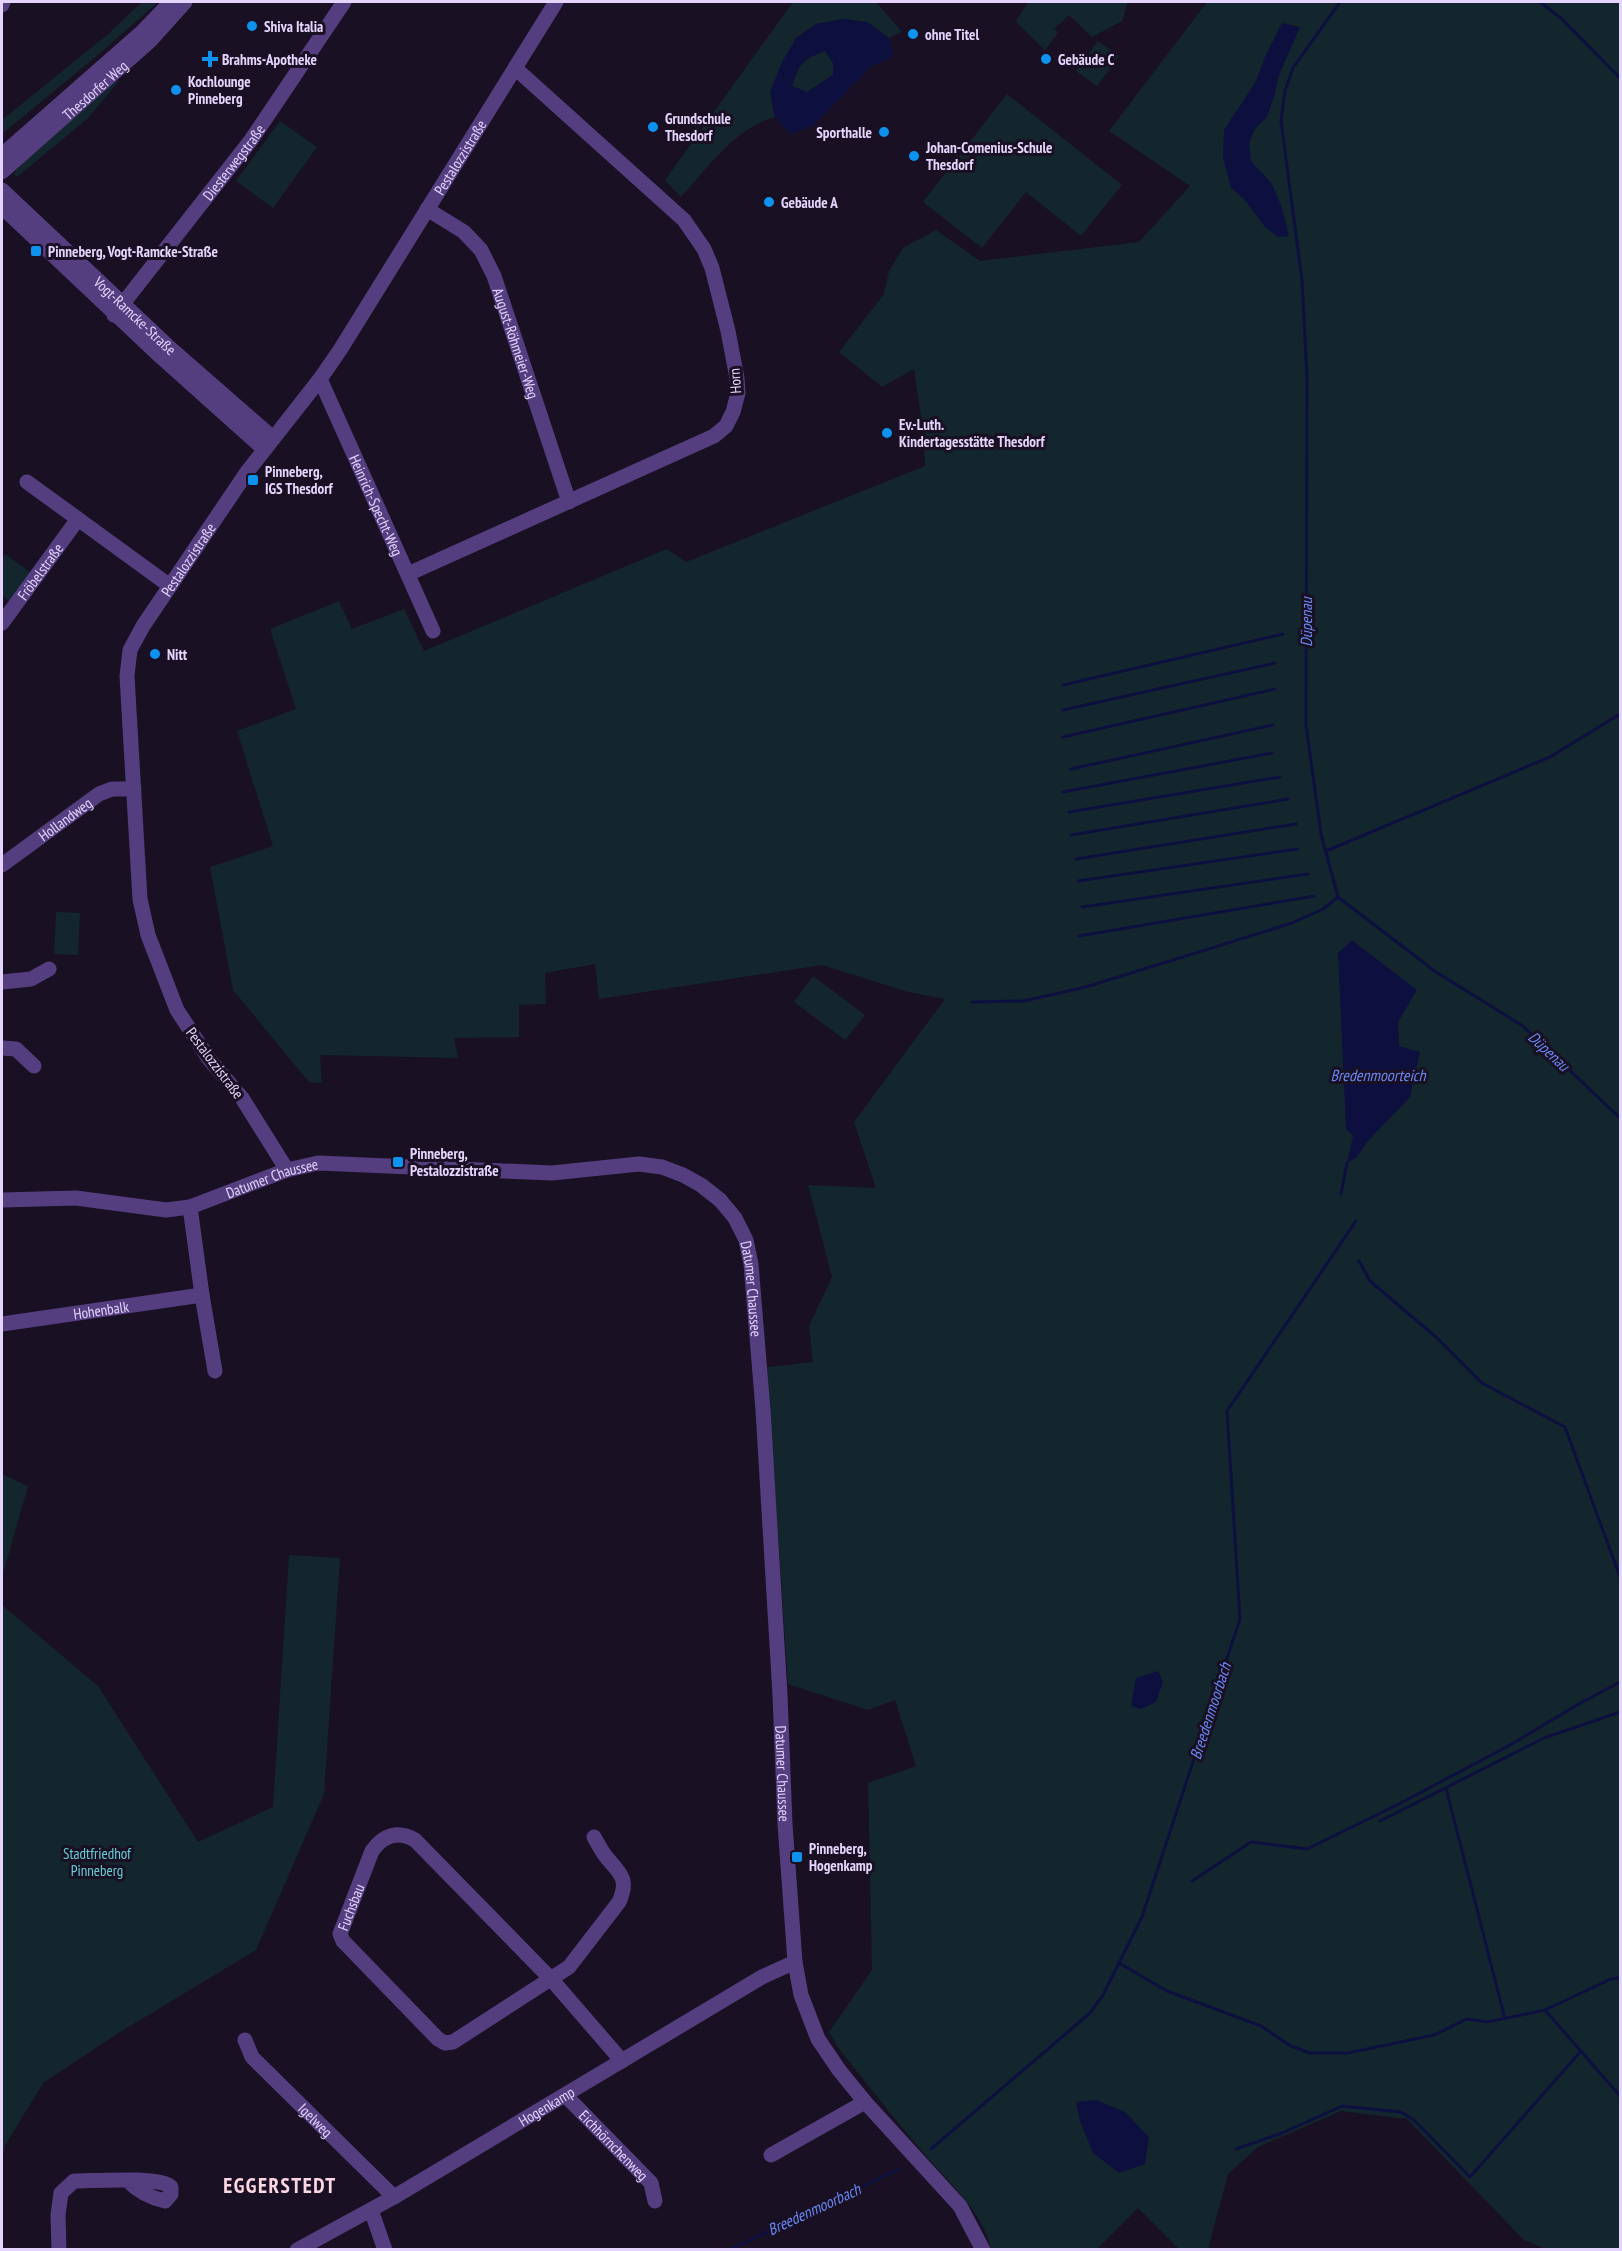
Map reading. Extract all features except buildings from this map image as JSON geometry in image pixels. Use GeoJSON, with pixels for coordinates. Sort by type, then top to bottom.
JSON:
{"type":"FeatureCollection","features":[{"type":"Feature","properties":{"kind":"street","name":"Thesdorfer Weg"},"geometry":{"type":"LineString","coordinates":[[2,155],[141,33],[171,2]]}},
{"type":"Feature","properties":{"kind":"street","name":"Thesdorfer Weg"},"geometry":{"type":"LineString","coordinates":[[2,172],[150,41],[185,2]]}},
{"type":"Feature","properties":{"kind":"street","name":"Diesterwegstraße"},"geometry":{"type":"LineString","coordinates":[[118,309],[248,145],[342,2]]}},
{"type":"Feature","properties":{"kind":"street","name":"Pestalozzistraße"},"geometry":{"type":"LineString","coordinates":[[286,1170],[243,1098],[209,1059],[177,1010],[148,935],[140,899],[127,676],[130,650],[170,585],[269,443],[320,379],[556,2]]}},
{"type":"Feature","properties":{"kind":"street","name":"Horn"},"geometry":{"type":"LineString","coordinates":[[408,574],[714,436],[726,426],[734,412],[738,393],[737,378],[712,268],[704,249],[684,220],[515,68]]}},
{"type":"Feature","properties":{"kind":"street","name":"Vogt-Ramcke-Straße"},"geometry":{"type":"LineString","coordinates":[[2,190],[118,309]]}},
{"type":"Feature","properties":{"kind":"street","name":"Vogt-Ramcke-Straße"},"geometry":{"type":"LineString","coordinates":[[2,207],[269,443]]}},
{"type":"Feature","properties":{"kind":"street","name":"August-Röhmeier-Weg"},"geometry":{"type":"LineString","coordinates":[[427,209],[464,232],[481,250],[494,276],[569,502]]}},
{"type":"Feature","properties":{"kind":"street","name":"Heinrich-Specht-Weg"},"geometry":{"type":"LineString","coordinates":[[320,379],[433,631]]}},
{"type":"Feature","properties":{"kind":"street"},"geometry":{"type":"LineString","coordinates":[[27,482],[170,585]]}},
{"type":"Feature","properties":{"kind":"street","name":"Fröbelstraße"},"geometry":{"type":"LineString","coordinates":[[2,623],[78,519]]}},
{"type":"Feature","properties":{"kind":"street","name":"Hollandweg"},"geometry":{"type":"LineString","coordinates":[[2,865],[99,794],[112,789],[134,789]]}},
{"type":"Feature","properties":{"kind":"street"},"geometry":{"type":"LineString","coordinates":[[2,982],[31,979],[49,969]]}},
{"type":"Feature","properties":{"kind":"street"},"geometry":{"type":"LineString","coordinates":[[2,1048],[16,1049],[34,1066]]}},
{"type":"Feature","properties":{"kind":"street","name":"Datumer Chaussee"},"geometry":{"type":"LineString","coordinates":[[2,1200],[76,1198],[166,1210],[190,1206],[286,1170],[318,1163],[552,1173],[639,1164],[662,1167],[683,1175],[720,1200],[735,1218],[746,1240],[752,1264],[780,1695],[785,1824],[795,1962],[801,1995],[818,2039],[839,2070],[865,2102],[960,2206],[983,2250]]}},
{"type":"Feature","properties":{"kind":"street"},"geometry":{"type":"LineString","coordinates":[[190,1206],[215,1371]]}},
{"type":"Feature","properties":{"kind":"street","name":"Hohenbalk"},"geometry":{"type":"LineString","coordinates":[[2,1324],[202,1295]]}},
{"type":"Feature","properties":{"kind":"street","name":"Fuchsbau"},"geometry":{"type":"LineString","coordinates":[[594,1837],[624,1881],[624,1891],[619,1902],[569,1967],[552,1980],[453,2042],[445,2043],[438,2039],[343,1941],[340,1934],[372,1851],[379,1841],[392,1835],[405,1834],[415,1840],[552,1980],[622,2061]]}},
{"type":"Feature","properties":{"kind":"street","name":"Hogenkamp"},"geometry":{"type":"LineString","coordinates":[[297,2250],[394,2197],[762,1977],[795,1962]]}},
{"type":"Feature","properties":{"kind":"street","name":"Igelweg"},"geometry":{"type":"LineString","coordinates":[[245,2040],[252,2057],[394,2197]]}},
{"type":"Feature","properties":{"kind":"street","name":"Eichhörnchenweg"},"geometry":{"type":"LineString","coordinates":[[565,2095],[651,2183],[655,2201]]}},
{"type":"Feature","properties":{"kind":"street"},"geometry":{"type":"LineString","coordinates":[[771,2154],[865,2102]]}},
{"type":"Feature","properties":{"kind":"street"},"geometry":{"type":"LineString","coordinates":[[59,2250],[58,2216],[61,2193],[74,2181],[128,2181]]}},
{"type":"Feature","properties":{"kind":"street"},"geometry":{"type":"LineString","coordinates":[[371,2210],[385,2250]]}},
{"type":"Feature","properties":{"kind":"green space"},"geometry":{"type":"Polygon","coordinates":[[[142,2],[158,2],[2,134],[2,120],[107,35],[142,2]]]}},
{"type":"Feature","properties":{"kind":"green space"},"geometry":{"type":"Polygon","coordinates":[[[793,2],[876,2],[902,32],[889,38],[867,22],[844,19],[816,24],[796,38],[770,92],[775,117],[747,130],[723,150],[681,197],[665,180],[793,2]]]}},
{"type":"Feature","properties":{"kind":"green space"},"geometry":{"type":"Polygon","coordinates":[[[1028,2],[1128,2],[1122,21],[1092,37],[1069,15],[1054,29],[1058,33],[1045,50],[1016,22],[1028,2]]]}},
{"type":"Feature","properties":{"kind":"green space"},"geometry":{"type":"Polygon","coordinates":[[[1207,2],[1620,2],[1620,2249],[1546,2249],[1524,2240],[1407,2119],[1341,2111],[1258,2147],[1228,2174],[1208,2249],[1179,2249],[1138,2208],[1097,2249],[991,2249],[981,2223],[973,2211],[882,2103],[839,2049],[829,2032],[872,1970],[868,1783],[916,1766],[895,1700],[868,1710],[788,1684],[767,1367],[813,1362],[809,1326],[832,1277],[808,1185],[876,1188],[854,1122],[945,999],[908,992],[822,965],[599,999],[595,964],[545,973],[546,1004],[519,1005],[519,1037],[454,1038],[458,1058],[320,1055],[322,1083],[309,1082],[233,990],[210,867],[273,846],[237,731],[296,709],[270,629],[339,601],[352,629],[404,609],[424,651],[667,549],[686,562],[925,466],[923,429],[914,369],[882,387],[839,352],[884,294],[889,271],[903,248],[936,230],[980,261],[1139,242],[1190,186],[1109,131],[1207,2]]]}},
{"type":"Feature","properties":{"kind":"green space"},"geometry":{"type":"Polygon","coordinates":[[[1098,41],[1119,56],[1097,86],[1076,71],[1098,41]]]}},
{"type":"Feature","properties":{"kind":"green space"},"geometry":{"type":"Polygon","coordinates":[[[825,51],[833,63],[833,75],[807,92],[792,86],[803,63],[825,51]]]}},
{"type":"Feature","properties":{"kind":"green space"},"geometry":{"type":"Polygon","coordinates":[[[117,80],[118,82],[88,118],[17,177],[14,174],[17,168],[117,80]]]}},
{"type":"Feature","properties":{"kind":"green space"},"geometry":{"type":"Polygon","coordinates":[[[1007,94],[1122,185],[1081,236],[1026,192],[982,248],[923,202],[1007,94]]]}},
{"type":"Feature","properties":{"kind":"green space"},"geometry":{"type":"Polygon","coordinates":[[[280,121],[317,147],[273,208],[236,181],[280,121]]]}},
{"type":"Feature","properties":{"kind":"green space"},"geometry":{"type":"Polygon","coordinates":[[[5,554],[30,572],[9,601],[2,595],[2,559],[5,554]]]}},
{"type":"Feature","properties":{"kind":"green space"},"geometry":{"type":"Polygon","coordinates":[[[56,912],[80,913],[78,955],[54,954],[56,912]]]}},
{"type":"Feature","properties":{"kind":"green space"},"geometry":{"type":"Polygon","coordinates":[[[813,976],[865,1015],[845,1040],[794,1002],[813,976]]]}},
{"type":"Feature","properties":{"kind":"green space"},"geometry":{"type":"Polygon","coordinates":[[[2,1474],[28,1486],[2,1577],[2,1474]]]}},
{"type":"Feature","properties":{"kind":"green space","name":"Stadtfriedhof Pinneberg"},"geometry":{"type":"Polygon","coordinates":[[[289,1555],[340,1558],[324,1794],[256,1950],[117,2034],[43,2083],[6,2144],[2,2155],[2,1605],[98,1686],[198,1842],[273,1807],[289,1555]]]}},
{"type":"Feature","properties":{"kind":"water"},"geometry":{"type":"Polygon","coordinates":[[[844,19],[867,22],[889,38],[893,53],[892,57],[872,66],[813,126],[790,134],[775,117],[770,92],[782,62],[796,38],[816,24],[844,19]],[[825,51],[812,56],[803,63],[792,86],[807,92],[833,75],[833,63],[825,51]]]}},
{"type":"Feature","properties":{"kind":"water"},"geometry":{"type":"Polygon","coordinates":[[[1282,23],[1300,27],[1279,75],[1267,117],[1255,129],[1249,143],[1251,161],[1272,184],[1282,208],[1289,236],[1278,237],[1265,227],[1244,199],[1231,188],[1223,158],[1224,130],[1255,83],[1282,23]]]}},
{"type":"Feature","properties":{"kind":"water","name":"Bredenmoorteich"},"geometry":{"type":"Polygon","coordinates":[[[1352,940],[1417,990],[1398,1022],[1399,1046],[1420,1052],[1410,1097],[1368,1141],[1357,1157],[1347,1163],[1353,1136],[1346,1129],[1338,953],[1352,940]]]}},
{"type":"Feature","properties":{"kind":"water"},"geometry":{"type":"Polygon","coordinates":[[[1158,1671],[1163,1682],[1156,1702],[1141,1709],[1131,1706],[1136,1678],[1158,1671]]]}},
{"type":"Feature","properties":{"kind":"water"},"geometry":{"type":"Polygon","coordinates":[[[1096,2100],[1125,2112],[1149,2137],[1145,2164],[1119,2173],[1093,2153],[1080,2121],[1076,2102],[1096,2100]]]}},
{"type":"Feature","properties":{"kind":"waterway","name":"Düpenau"},"geometry":{"type":"LineString","coordinates":[[1340,2],[1293,68],[1285,91],[1281,121],[1302,280],[1307,377],[1306,725],[1321,834],[1338,897],[1436,972],[1523,1026],[1620,1118]]}},
{"type":"Feature","properties":{"kind":"waterway"},"geometry":{"type":"LineString","coordinates":[[1540,2],[1561,18],[1620,78]]}},
{"type":"Feature","properties":{"kind":"waterway"},"geometry":{"type":"LineString","coordinates":[[1063,685],[1283,634]]}},
{"type":"Feature","properties":{"kind":"waterway"},"geometry":{"type":"LineString","coordinates":[[1063,710],[1275,663]]}},
{"type":"Feature","properties":{"kind":"waterway"},"geometry":{"type":"LineString","coordinates":[[1063,737],[1275,689]]}},
{"type":"Feature","properties":{"kind":"waterway"},"geometry":{"type":"LineString","coordinates":[[1326,851],[1550,757],[1620,714]]}},
{"type":"Feature","properties":{"kind":"waterway"},"geometry":{"type":"LineString","coordinates":[[1071,769],[1273,725]]}},
{"type":"Feature","properties":{"kind":"waterway"},"geometry":{"type":"LineString","coordinates":[[1063,792],[1272,753]]}},
{"type":"Feature","properties":{"kind":"waterway"},"geometry":{"type":"LineString","coordinates":[[1069,812],[1280,777]]}},
{"type":"Feature","properties":{"kind":"waterway"},"geometry":{"type":"LineString","coordinates":[[1071,835],[1288,799]]}},
{"type":"Feature","properties":{"kind":"waterway"},"geometry":{"type":"LineString","coordinates":[[1076,859],[1296,824]]}},
{"type":"Feature","properties":{"kind":"waterway"},"geometry":{"type":"LineString","coordinates":[[1078,881],[1297,849]]}},
{"type":"Feature","properties":{"kind":"waterway"},"geometry":{"type":"LineString","coordinates":[[1082,907],[1308,874]]}},
{"type":"Feature","properties":{"kind":"waterway"},"geometry":{"type":"LineString","coordinates":[[1079,936],[1314,896]]}},
{"type":"Feature","properties":{"kind":"waterway"},"geometry":{"type":"LineString","coordinates":[[972,1002],[1024,1001],[1086,987],[1292,923],[1323,909],[1338,897]]}},
{"type":"Feature","properties":{"kind":"waterway"},"geometry":{"type":"LineString","coordinates":[[1341,1194],[1347,1163]]}},
{"type":"Feature","properties":{"kind":"waterway","name":"Breedenmoorbach"},"geometry":{"type":"LineString","coordinates":[[931,2149],[1090,2013],[1103,1995],[1142,1917],[1240,1619],[1227,1411],[1356,1221]]}},
{"type":"Feature","properties":{"kind":"waterway"},"geometry":{"type":"LineString","coordinates":[[1359,1261],[1370,1281],[1437,1338],[1482,1383],[1565,1427],[1620,1577]]}},
{"type":"Feature","properties":{"kind":"waterway"},"geometry":{"type":"LineString","coordinates":[[1192,1881],[1251,1842],[1307,1849],[1399,1804],[1510,1745],[1620,1682]]}},
{"type":"Feature","properties":{"kind":"waterway"},"geometry":{"type":"LineString","coordinates":[[1380,1821],[1544,1738],[1620,1712]]}},
{"type":"Feature","properties":{"kind":"waterway"},"geometry":{"type":"LineString","coordinates":[[1446,1788],[1505,2019]]}},
{"type":"Feature","properties":{"kind":"waterway"},"geometry":{"type":"LineString","coordinates":[[1119,1963],[1167,1991],[1261,2026],[1289,2045],[1309,2053],[1348,2053],[1434,2035],[1467,2019],[1487,2022],[1545,2010],[1620,2096]]}},
{"type":"Feature","properties":{"kind":"waterway"},"geometry":{"type":"LineString","coordinates":[[1545,2010],[1611,1979],[1620,1978]]}},
{"type":"Feature","properties":{"kind":"waterway"},"geometry":{"type":"LineString","coordinates":[[1236,2149],[1282,2133],[1342,2106],[1401,2112],[1414,2120],[1470,2177],[1581,2051]]}},
{"type":"Feature","properties":{"kind":"waterway","name":"Breedenmoorbach"},"geometry":{"type":"LineString","coordinates":[[729,2250],[899,2169]]}},
{"type":"Feature","properties":{"kind":"place","name":"Shiva Italia"},"geometry":{"type":"Point","coordinates":[252,26]}},
{"type":"Feature","properties":{"kind":"place","name":"ohne Titel"},"geometry":{"type":"Point","coordinates":[913,34]}},
{"type":"Feature","properties":{"kind":"place","name":"Brahms-Apotheke"},"geometry":{"type":"Point","coordinates":[210,59]}},
{"type":"Feature","properties":{"kind":"place","name":"Gebäude C"},"geometry":{"type":"Point","coordinates":[1046,59]}},
{"type":"Feature","properties":{"kind":"place","name":"Kochlounge Pinneberg"},"geometry":{"type":"Point","coordinates":[176,90]}},
{"type":"Feature","properties":{"kind":"place","name":"Grundschule Thesdorf"},"geometry":{"type":"Point","coordinates":[653,127]}},
{"type":"Feature","properties":{"kind":"place","name":"Sporthalle"},"geometry":{"type":"Point","coordinates":[884,132]}},
{"type":"Feature","properties":{"kind":"place","name":"Johan-Comenius-Schule Thesdorf"},"geometry":{"type":"Point","coordinates":[914,156]}},
{"type":"Feature","properties":{"kind":"place","name":"Gebäude A"},"geometry":{"type":"Point","coordinates":[769,202]}},
{"type":"Feature","properties":{"kind":"place","name":"Pinneberg, Vogt-Ramcke-Straße"},"geometry":{"type":"Point","coordinates":[36,251]}},
{"type":"Feature","properties":{"kind":"place","name":"Ev.-Luth. Kindertagesstätte Thesdorf"},"geometry":{"type":"Point","coordinates":[887,433]}},
{"type":"Feature","properties":{"kind":"place","name":"Pinneberg, IGS Thesdorf"},"geometry":{"type":"Point","coordinates":[253,480]}},
{"type":"Feature","properties":{"kind":"place","name":"Nitt"},"geometry":{"type":"Point","coordinates":[155,654]}},
{"type":"Feature","properties":{"kind":"place","name":"Pinneberg, Pestalozzistraße"},"geometry":{"type":"Point","coordinates":[398,1162]}},
{"type":"Feature","properties":{"kind":"place","name":"Pinneberg, Hogenkamp"},"geometry":{"type":"Point","coordinates":[797,1857]}},
{"type":"Feature","properties":{"kind":"district","name":"EGGERSTEDT"},"geometry":{"type":"Point","coordinates":[280,2185]}}]}
